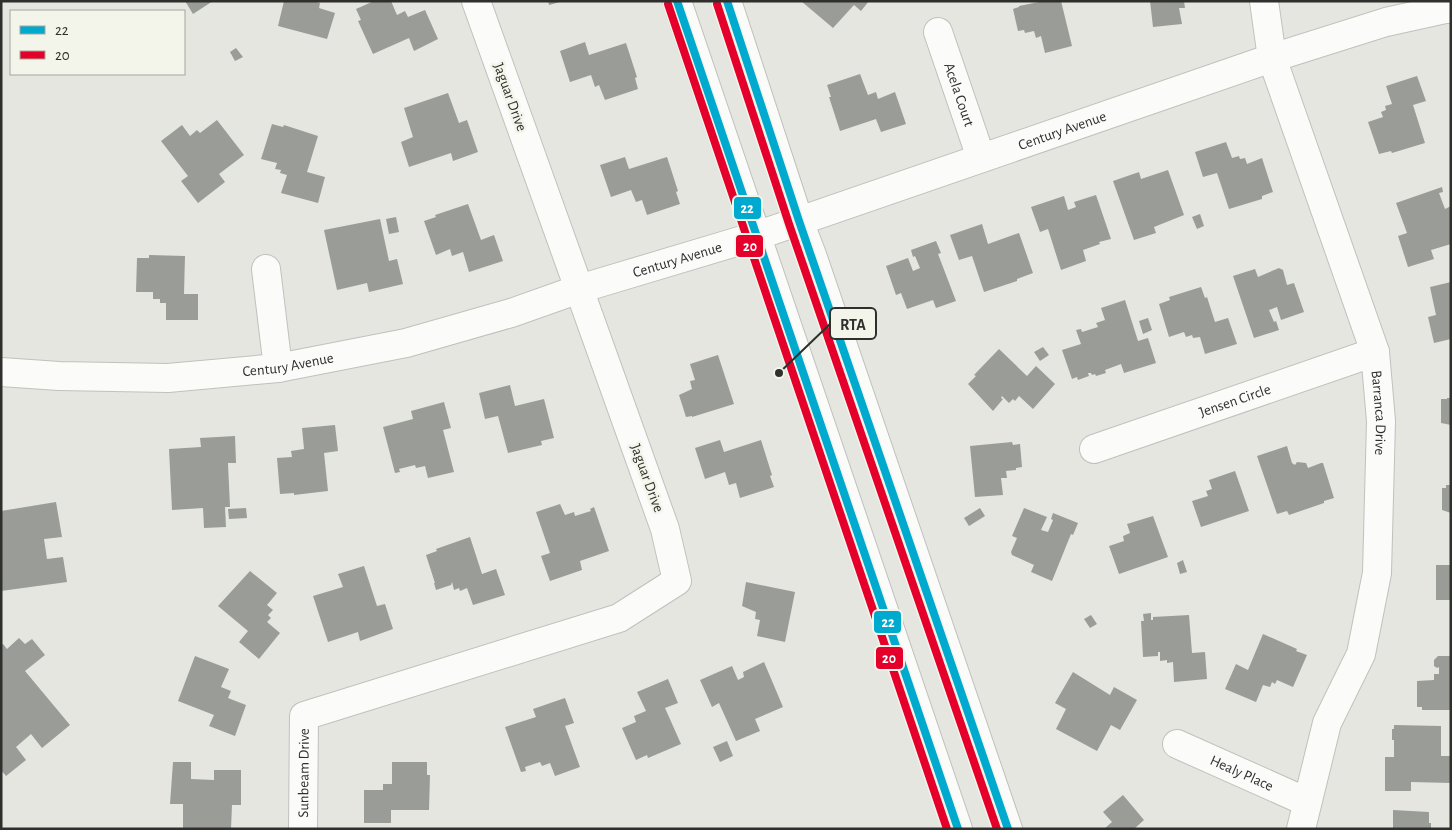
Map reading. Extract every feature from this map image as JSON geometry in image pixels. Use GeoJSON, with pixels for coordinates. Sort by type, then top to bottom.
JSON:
{"type":"FeatureCollection","features":[{"type":"Feature","properties":{"kind":"street","name":"Jaguar Drive"},"geometry":{"type":"LineString","coordinates":[[304,716],[619,618],[677,581],[665,529],[476,1]]}},
{"type":"Feature","properties":{"kind":"street"},"geometry":{"type":"LineString","coordinates":[[678,1],[958,829]]}},
{"type":"Feature","properties":{"kind":"street"},"geometry":{"type":"LineString","coordinates":[[727,1],[799,221],[1008,829]]}},
{"type":"Feature","properties":{"kind":"street","name":"Barranca Drive"},"geometry":{"type":"LineString","coordinates":[[1264,1],[1272,58],[1375,352],[1381,421],[1377,573],[1361,654],[1327,723],[1306,802],[1301,829]]}},
{"type":"Feature","properties":{"kind":"street","name":"Century Avenue"},"geometry":{"type":"LineString","coordinates":[[1,372],[59,376],[168,378],[278,368],[406,344],[511,313],[579,289],[756,236],[1272,58],[1386,22],[1445,9],[1451,10]]}},
{"type":"Feature","properties":{"kind":"street","name":"Acela Court"},"geometry":{"type":"LineString","coordinates":[[938,32],[981,158]]}},
{"type":"Feature","properties":{"kind":"street"},"geometry":{"type":"LineString","coordinates":[[266,269],[278,368]]}},
{"type":"Feature","properties":{"kind":"street","name":"Jensen Circle"},"geometry":{"type":"LineString","coordinates":[[1094,449],[1375,352]]}},
{"type":"Feature","properties":{"kind":"street","name":"Sunbeam Drive"},"geometry":{"type":"LineString","coordinates":[[303,829],[304,716]]}},
{"type":"Feature","properties":{"kind":"street","name":"Healy Place"},"geometry":{"type":"LineString","coordinates":[[1177,744],[1306,802]]}},
{"type":"Feature","properties":{"kind":"building"},"geometry":{"type":"Polygon","coordinates":[[[185,1],[213,1],[193,14],[185,1]]]}},
{"type":"Feature","properties":{"kind":"building"},"geometry":{"type":"Polygon","coordinates":[[[284,1],[314,1],[320,3],[319,8],[335,13],[327,39],[278,26],[284,1]]]}},
{"type":"Feature","properties":{"kind":"building"},"geometry":{"type":"Polygon","coordinates":[[[374,1],[391,1],[397,15],[405,11],[408,17],[425,10],[438,39],[414,51],[409,38],[373,54],[358,21],[361,20],[356,9],[374,1]]]}},
{"type":"Feature","properties":{"kind":"building"},"geometry":{"type":"Polygon","coordinates":[[[548,1],[560,1],[560,2],[549,5],[548,1]]]}},
{"type":"Feature","properties":{"kind":"building"},"geometry":{"type":"Polygon","coordinates":[[[801,1],[869,1],[861,11],[854,5],[833,28],[801,1]]]}},
{"type":"Feature","properties":{"kind":"building"},"geometry":{"type":"Polygon","coordinates":[[[1044,1],[1061,1],[1072,46],[1045,53],[1041,36],[1036,38],[1034,31],[1025,33],[1024,30],[1018,31],[1013,9],[1044,1]]]}},
{"type":"Feature","properties":{"kind":"building"},"geometry":{"type":"Polygon","coordinates":[[[1150,1],[1184,1],[1185,8],[1179,8],[1182,24],[1153,27],[1150,1]]]}},
{"type":"Feature","properties":{"kind":"building"},"geometry":{"type":"Polygon","coordinates":[[[585,42],[589,55],[626,43],[637,77],[635,78],[638,89],[605,100],[599,85],[595,87],[591,75],[570,82],[560,51],[585,42]]]}},
{"type":"Feature","properties":{"kind":"building"},"geometry":{"type":"Polygon","coordinates":[[[236,48],[243,57],[235,61],[230,52],[236,48]]]}},
{"type":"Feature","properties":{"kind":"building"},"geometry":{"type":"Polygon","coordinates":[[[860,74],[868,95],[876,92],[878,99],[895,92],[906,124],[881,132],[876,119],[840,131],[827,85],[860,74]]]}},
{"type":"Feature","properties":{"kind":"building"},"geometry":{"type":"Polygon","coordinates":[[[1417,76],[1426,101],[1413,105],[1425,143],[1392,153],[1391,151],[1379,154],[1368,122],[1383,117],[1381,112],[1386,110],[1385,106],[1392,104],[1386,86],[1417,76]]]}},
{"type":"Feature","properties":{"kind":"building"},"geometry":{"type":"Polygon","coordinates":[[[448,93],[459,123],[467,120],[478,152],[453,161],[451,153],[409,167],[401,142],[413,137],[404,108],[448,93]]]}},
{"type":"Feature","properties":{"kind":"building"},"geometry":{"type":"Polygon","coordinates":[[[217,120],[244,155],[219,174],[225,182],[198,203],[181,181],[188,176],[161,141],[182,125],[190,136],[197,130],[200,133],[217,120]]]}},
{"type":"Feature","properties":{"kind":"building"},"geometry":{"type":"Polygon","coordinates":[[[272,124],[283,127],[284,125],[318,136],[307,172],[325,177],[318,203],[281,193],[287,175],[280,173],[281,170],[275,169],[277,163],[261,159],[272,124]]]}},
{"type":"Feature","properties":{"kind":"building"},"geometry":{"type":"Polygon","coordinates":[[[1226,142],[1232,158],[1239,156],[1240,159],[1245,158],[1247,164],[1262,158],[1273,192],[1262,196],[1262,199],[1229,209],[1217,173],[1203,177],[1195,152],[1226,142]]]}},
{"type":"Feature","properties":{"kind":"building"},"geometry":{"type":"Polygon","coordinates":[[[625,157],[629,169],[667,157],[678,191],[676,192],[680,204],[647,215],[642,200],[636,202],[631,190],[611,197],[600,165],[625,157]]]}},
{"type":"Feature","properties":{"kind":"building"},"geometry":{"type":"Polygon","coordinates":[[[1168,170],[1184,215],[1154,227],[1156,233],[1134,240],[1113,181],[1139,172],[1141,179],[1168,170]]]}},
{"type":"Feature","properties":{"kind":"building"},"geometry":{"type":"Polygon","coordinates":[[[1442,187],[1443,192],[1439,193],[1445,209],[1451,206],[1451,244],[1431,250],[1434,259],[1408,267],[1398,236],[1407,233],[1396,203],[1442,187]]]}},
{"type":"Feature","properties":{"kind":"building"},"geometry":{"type":"Polygon","coordinates":[[[1096,195],[1111,239],[1099,242],[1100,244],[1083,250],[1086,261],[1061,270],[1048,229],[1040,232],[1031,207],[1064,196],[1068,210],[1076,207],[1074,202],[1096,195]]]}},
{"type":"Feature","properties":{"kind":"building"},"geometry":{"type":"Polygon","coordinates":[[[468,204],[481,240],[494,235],[503,261],[469,272],[463,252],[452,256],[450,249],[436,255],[424,221],[436,217],[435,215],[468,204]]]}},
{"type":"Feature","properties":{"kind":"building"},"geometry":{"type":"Polygon","coordinates":[[[1200,214],[1204,226],[1197,229],[1192,217],[1200,214]]]}},
{"type":"Feature","properties":{"kind":"building"},"geometry":{"type":"Polygon","coordinates":[[[396,217],[399,232],[389,234],[386,219],[396,217]]]}},
{"type":"Feature","properties":{"kind":"building"},"geometry":{"type":"Polygon","coordinates":[[[380,219],[389,261],[397,259],[403,284],[369,292],[367,283],[337,290],[324,230],[380,219]]]}},
{"type":"Feature","properties":{"kind":"building"},"geometry":{"type":"Polygon","coordinates":[[[982,224],[988,244],[1019,233],[1033,273],[1017,279],[1017,281],[984,292],[972,256],[959,260],[950,235],[982,224]]]}},
{"type":"Feature","properties":{"kind":"building"},"geometry":{"type":"Polygon","coordinates":[[[936,241],[941,253],[938,254],[956,301],[936,308],[933,300],[907,309],[901,293],[896,295],[886,266],[908,258],[913,271],[920,268],[911,250],[936,241]]]}},
{"type":"Feature","properties":{"kind":"building"},"geometry":{"type":"Polygon","coordinates":[[[149,255],[185,256],[184,294],[198,294],[198,320],[166,320],[166,303],[160,303],[160,299],[153,299],[153,292],[136,292],[137,258],[149,258],[149,255]]]}},
{"type":"Feature","properties":{"kind":"building"},"geometry":{"type":"Polygon","coordinates":[[[1279,268],[1283,270],[1287,285],[1294,283],[1304,312],[1281,320],[1277,307],[1269,310],[1279,330],[1254,338],[1233,276],[1255,269],[1258,277],[1279,268]]]}},
{"type":"Feature","properties":{"kind":"building"},"geometry":{"type":"Polygon","coordinates":[[[1451,282],[1451,339],[1434,343],[1428,317],[1436,315],[1430,287],[1451,282]]]}},
{"type":"Feature","properties":{"kind":"building"},"geometry":{"type":"Polygon","coordinates":[[[1201,287],[1205,298],[1207,297],[1215,322],[1228,318],[1237,344],[1205,354],[1200,337],[1193,338],[1192,335],[1186,337],[1184,332],[1169,337],[1159,304],[1170,300],[1169,297],[1201,287]]]}},
{"type":"Feature","properties":{"kind":"building"},"geometry":{"type":"Polygon","coordinates":[[[1125,300],[1138,341],[1148,338],[1156,363],[1124,373],[1121,364],[1105,370],[1106,373],[1096,376],[1095,374],[1088,373],[1089,376],[1078,380],[1077,377],[1072,379],[1062,350],[1081,344],[1076,330],[1081,329],[1082,332],[1098,327],[1096,323],[1105,320],[1101,308],[1125,300]]]}},
{"type":"Feature","properties":{"kind":"building"},"geometry":{"type":"Polygon","coordinates":[[[1148,318],[1152,330],[1143,334],[1139,321],[1148,318]]]}},
{"type":"Feature","properties":{"kind":"building"},"geometry":{"type":"Polygon","coordinates":[[[1043,347],[1049,355],[1040,361],[1034,352],[1043,347]]]}},
{"type":"Feature","properties":{"kind":"building"},"geometry":{"type":"Polygon","coordinates":[[[999,349],[1027,376],[1036,366],[1055,384],[1033,409],[1019,396],[1015,401],[1013,399],[1009,403],[1002,396],[1001,398],[1003,399],[993,411],[968,384],[999,349]]]}},
{"type":"Feature","properties":{"kind":"building"},"geometry":{"type":"Polygon","coordinates":[[[718,355],[734,404],[692,417],[686,417],[679,395],[692,389],[690,381],[695,380],[690,364],[718,355]]]}},
{"type":"Feature","properties":{"kind":"building"},"geometry":{"type":"Polygon","coordinates":[[[510,385],[515,406],[544,399],[554,438],[541,441],[542,445],[508,453],[498,416],[485,419],[479,393],[510,385]]]}},
{"type":"Feature","properties":{"kind":"building"},"geometry":{"type":"Polygon","coordinates":[[[1451,398],[1451,425],[1441,423],[1441,399],[1451,398]]]}},
{"type":"Feature","properties":{"kind":"building"},"geometry":{"type":"Polygon","coordinates":[[[444,402],[451,428],[443,430],[454,472],[428,478],[425,466],[416,468],[415,465],[399,469],[400,472],[395,473],[383,427],[413,419],[411,411],[444,402]]]}},
{"type":"Feature","properties":{"kind":"building"},"geometry":{"type":"Polygon","coordinates":[[[335,425],[338,451],[324,453],[328,491],[294,495],[294,493],[280,494],[277,458],[292,457],[291,451],[304,449],[302,428],[335,425]]]}},
{"type":"Feature","properties":{"kind":"building"},"geometry":{"type":"Polygon","coordinates":[[[235,436],[236,463],[228,463],[230,507],[225,507],[226,527],[204,528],[203,508],[172,510],[169,449],[201,447],[200,438],[235,436]]]}},
{"type":"Feature","properties":{"kind":"building"},"geometry":{"type":"Polygon","coordinates":[[[720,440],[724,452],[761,440],[774,487],[740,498],[736,483],[729,485],[725,472],[705,479],[695,448],[720,440]]]}},
{"type":"Feature","properties":{"kind":"building"},"geometry":{"type":"Polygon","coordinates":[[[1012,442],[1013,445],[1020,444],[1022,467],[1006,471],[1007,478],[1001,478],[1003,495],[975,497],[970,446],[1012,442]]]}},
{"type":"Feature","properties":{"kind":"building"},"geometry":{"type":"Polygon","coordinates":[[[1287,446],[1292,463],[1295,465],[1297,462],[1306,463],[1308,468],[1323,463],[1334,498],[1289,515],[1287,511],[1277,514],[1257,456],[1287,446]]]}},
{"type":"Feature","properties":{"kind":"building"},"geometry":{"type":"Polygon","coordinates":[[[1235,471],[1249,511],[1201,527],[1192,501],[1208,496],[1206,491],[1212,489],[1209,480],[1235,471]]]}},
{"type":"Feature","properties":{"kind":"building"},"geometry":{"type":"Polygon","coordinates":[[[1446,485],[1451,485],[1451,513],[1442,510],[1442,488],[1446,488],[1446,485]]]}},
{"type":"Feature","properties":{"kind":"building"},"geometry":{"type":"Polygon","coordinates":[[[56,502],[62,537],[44,539],[47,559],[63,557],[67,582],[1,591],[1,511],[56,502]]]}},
{"type":"Feature","properties":{"kind":"building"},"geometry":{"type":"Polygon","coordinates":[[[560,504],[565,515],[574,512],[575,516],[591,511],[590,509],[594,507],[609,551],[580,561],[582,570],[550,581],[541,556],[550,553],[536,512],[560,504]]]}},
{"type":"Feature","properties":{"kind":"building"},"geometry":{"type":"Polygon","coordinates":[[[246,508],[247,518],[229,519],[228,509],[246,508]]]}},
{"type":"Feature","properties":{"kind":"building"},"geometry":{"type":"Polygon","coordinates":[[[980,508],[985,516],[969,526],[964,518],[980,508]]]}},
{"type":"Feature","properties":{"kind":"building"},"geometry":{"type":"Polygon","coordinates":[[[1024,508],[1047,517],[1041,530],[1048,532],[1053,520],[1051,519],[1053,513],[1078,523],[1073,535],[1071,534],[1052,581],[1031,572],[1034,565],[1012,555],[1011,552],[1017,538],[1012,536],[1024,508]]]}},
{"type":"Feature","properties":{"kind":"building"},"geometry":{"type":"Polygon","coordinates":[[[1153,516],[1168,557],[1119,574],[1109,546],[1124,541],[1123,536],[1130,533],[1127,524],[1153,516]]]}},
{"type":"Feature","properties":{"kind":"building"},"geometry":{"type":"Polygon","coordinates":[[[470,537],[482,574],[496,569],[505,595],[473,605],[467,588],[460,591],[459,588],[454,590],[452,582],[451,585],[436,590],[426,555],[437,551],[436,549],[470,537]]]}},
{"type":"Feature","properties":{"kind":"building"},"geometry":{"type":"Polygon","coordinates":[[[1183,560],[1187,572],[1180,574],[1177,563],[1183,560]]]}},
{"type":"Feature","properties":{"kind":"building"},"geometry":{"type":"Polygon","coordinates":[[[1436,565],[1451,565],[1451,600],[1436,600],[1436,565]]]}},
{"type":"Feature","properties":{"kind":"building"},"geometry":{"type":"Polygon","coordinates":[[[364,566],[377,606],[385,604],[393,629],[360,641],[358,632],[328,642],[313,596],[343,587],[338,574],[364,566]]]}},
{"type":"Feature","properties":{"kind":"building"},"geometry":{"type":"Polygon","coordinates":[[[250,571],[277,593],[267,605],[273,610],[268,615],[271,618],[267,622],[280,633],[259,659],[239,642],[248,631],[218,606],[250,571]]]}},
{"type":"Feature","properties":{"kind":"building"},"geometry":{"type":"Polygon","coordinates":[[[746,582],[795,592],[785,642],[757,636],[760,620],[755,619],[756,612],[742,606],[746,582]]]}},
{"type":"Feature","properties":{"kind":"building"},"geometry":{"type":"Polygon","coordinates":[[[1151,613],[1151,620],[1153,620],[1153,617],[1189,615],[1192,653],[1205,652],[1207,679],[1174,682],[1173,662],[1167,663],[1167,660],[1160,661],[1160,652],[1158,652],[1158,656],[1143,657],[1141,621],[1144,621],[1143,614],[1151,613]]]}},
{"type":"Feature","properties":{"kind":"building"},"geometry":{"type":"Polygon","coordinates":[[[1091,615],[1097,624],[1090,628],[1084,619],[1091,615]]]}},
{"type":"Feature","properties":{"kind":"building"},"geometry":{"type":"Polygon","coordinates":[[[1263,634],[1307,655],[1293,687],[1277,680],[1275,684],[1272,682],[1270,687],[1263,685],[1256,702],[1225,689],[1236,664],[1248,670],[1263,634]]]}},
{"type":"Feature","properties":{"kind":"building"},"geometry":{"type":"Polygon","coordinates":[[[19,638],[25,644],[32,639],[45,655],[25,671],[70,725],[42,748],[31,734],[16,747],[26,760],[6,776],[1,770],[1,645],[3,644],[7,649],[19,638]]]}},
{"type":"Feature","properties":{"kind":"building"},"geometry":{"type":"Polygon","coordinates":[[[195,656],[229,669],[221,687],[231,691],[228,698],[246,705],[235,736],[209,726],[214,715],[178,701],[195,656]]]}},
{"type":"Feature","properties":{"kind":"building"},"geometry":{"type":"Polygon","coordinates":[[[1438,656],[1451,656],[1451,710],[1422,710],[1422,707],[1417,707],[1417,681],[1434,680],[1434,674],[1439,674],[1439,667],[1434,666],[1434,660],[1438,656]]]}},
{"type":"Feature","properties":{"kind":"building"},"geometry":{"type":"Polygon","coordinates":[[[764,662],[783,707],[755,719],[760,731],[736,741],[719,703],[712,707],[700,680],[732,666],[738,680],[744,677],[743,672],[764,662]]]}},
{"type":"Feature","properties":{"kind":"building"},"geometry":{"type":"Polygon","coordinates":[[[1073,672],[1110,695],[1114,687],[1137,700],[1120,730],[1111,725],[1097,751],[1056,729],[1066,709],[1055,703],[1073,672]]]}},
{"type":"Feature","properties":{"kind":"building"},"geometry":{"type":"Polygon","coordinates":[[[668,679],[678,703],[665,708],[681,744],[648,758],[647,755],[636,760],[622,728],[636,722],[634,716],[646,711],[637,692],[668,679]]]}},
{"type":"Feature","properties":{"kind":"building"},"geometry":{"type":"Polygon","coordinates":[[[565,698],[574,723],[565,726],[580,767],[555,776],[550,763],[542,766],[540,762],[525,767],[526,771],[521,772],[505,727],[536,717],[533,709],[565,698]]]}},
{"type":"Feature","properties":{"kind":"building"},"geometry":{"type":"Polygon","coordinates":[[[1394,725],[1441,726],[1441,756],[1451,756],[1451,783],[1411,782],[1411,791],[1385,791],[1385,757],[1394,757],[1392,729],[1394,729],[1394,725]]]}},
{"type":"Feature","properties":{"kind":"building"},"geometry":{"type":"Polygon","coordinates":[[[727,741],[733,756],[720,762],[713,747],[727,741]]]}},
{"type":"Feature","properties":{"kind":"building"},"geometry":{"type":"Polygon","coordinates":[[[173,762],[191,762],[191,779],[214,780],[214,770],[241,770],[241,805],[232,805],[231,829],[183,829],[183,804],[170,804],[173,762]]]}},
{"type":"Feature","properties":{"kind":"building"},"geometry":{"type":"Polygon","coordinates":[[[392,762],[427,762],[427,775],[430,775],[429,810],[391,810],[391,823],[364,823],[364,790],[383,790],[383,784],[392,784],[392,762]]]}},
{"type":"Feature","properties":{"kind":"building"},"geometry":{"type":"Polygon","coordinates":[[[1123,795],[1144,820],[1134,829],[1104,829],[1112,822],[1103,812],[1123,795]]]}},
{"type":"Feature","properties":{"kind":"building"},"geometry":{"type":"Polygon","coordinates":[[[1393,810],[1429,812],[1431,829],[1393,829],[1393,810]]]}},
{"type":"Feature","properties":{"kind":"transit line","name":"22"},"geometry":{"type":"LineString","coordinates":[[677,1],[958,829]]}},
{"type":"Feature","properties":{"kind":"transit line","name":"22"},"geometry":{"type":"LineString","coordinates":[[727,1],[799,221],[1008,829]]}},
{"type":"Feature","properties":{"kind":"transit line","name":"20"},"geometry":{"type":"LineString","coordinates":[[668,4],[947,829]]}},
{"type":"Feature","properties":{"kind":"transit line","name":"20"},"geometry":{"type":"LineString","coordinates":[[717,4],[789,224],[997,829]]}},
{"type":"Feature","properties":{"kind":"place","name":"RTA"},"geometry":{"type":"Point","coordinates":[779,373]}}]}
